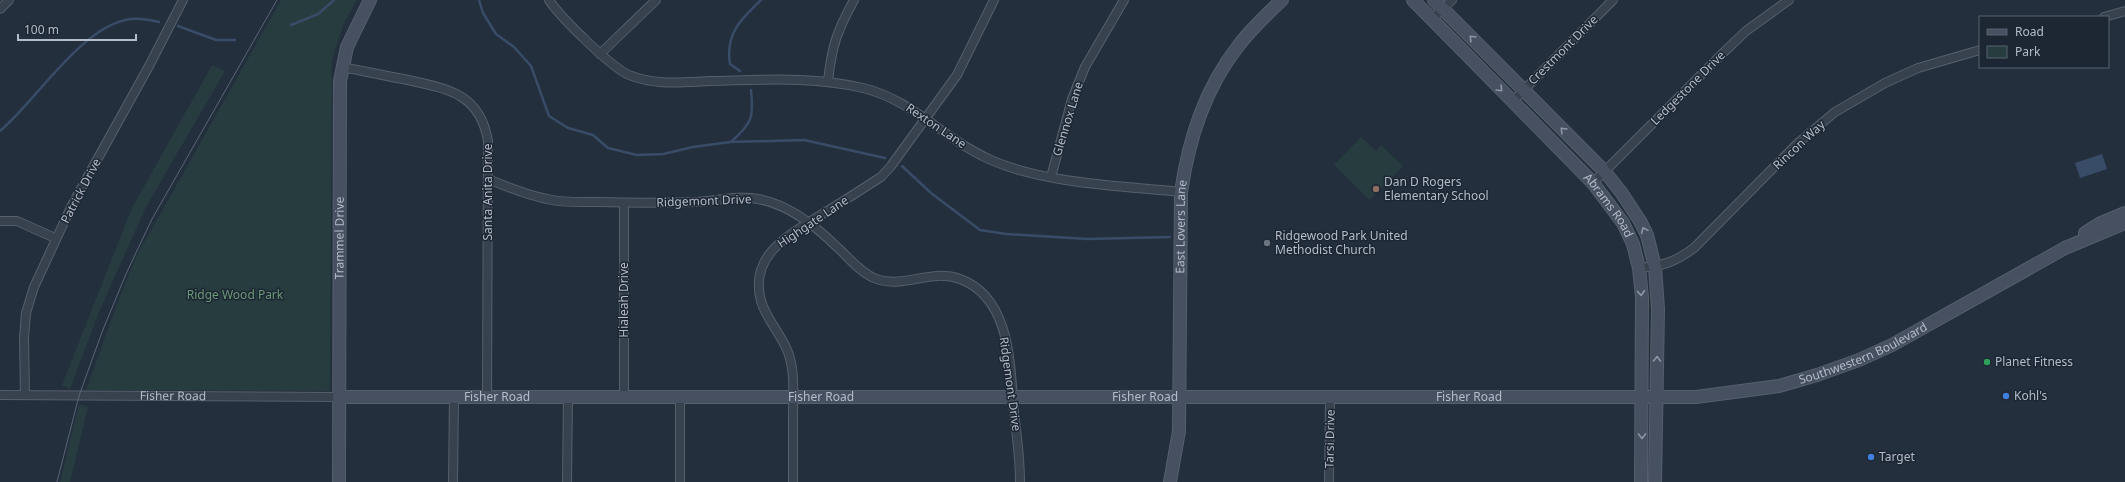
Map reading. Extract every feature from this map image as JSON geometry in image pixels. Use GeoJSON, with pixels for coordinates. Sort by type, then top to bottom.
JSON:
{"type":"FeatureCollection","features":[{"type":"Feature","properties":{"kind":"street"},"geometry":{"type":"LineString","coordinates":[[0,9],[9,0]]}},
{"type":"Feature","properties":{"kind":"street","name":"Patrick Drive"},"geometry":{"type":"LineString","coordinates":[[25,395],[24,338],[26,313],[34,287],[55,238],[149,66],[182,0]]}},
{"type":"Feature","properties":{"kind":"street","name":"Trammel Drive"},"geometry":{"type":"LineString","coordinates":[[339,482],[338,106],[342,67],[353,34],[370,0]]}},
{"type":"Feature","properties":{"kind":"street","name":"Rexton Lane"},"geometry":{"type":"LineString","coordinates":[[549,0],[600,54],[627,74],[650,82],[790,79],[828,81],[884,94],[925,117],[958,143],[992,161],[1051,177],[1182,192]]}},
{"type":"Feature","properties":{"kind":"street"},"geometry":{"type":"LineString","coordinates":[[600,54],[656,0]]}},
{"type":"Feature","properties":{"kind":"street"},"geometry":{"type":"LineString","coordinates":[[828,81],[832,49],[836,35],[854,0]]}},
{"type":"Feature","properties":{"kind":"street","name":"Highgate Lane"},"geometry":{"type":"LineString","coordinates":[[793,482],[793,381],[789,354],[764,308],[759,281],[761,272],[769,254],[786,237],[881,177],[957,75],[994,0]]}},
{"type":"Feature","properties":{"kind":"street","name":"Glennox Lane"},"geometry":{"type":"LineString","coordinates":[[1051,177],[1075,92],[1085,67],[1124,0]]}},
{"type":"Feature","properties":{"kind":"street","name":"East Lovers Lane"},"geometry":{"type":"LineString","coordinates":[[1170,482],[1179,431],[1182,192],[1193,135],[1211,88],[1239,45],[1282,0]]}},
{"type":"Feature","properties":{"kind":"street","name":"Abrams Road"},"geometry":{"type":"LineString","coordinates":[[1413,0],[1594,184],[1622,222],[1632,244],[1639,268],[1642,297],[1641,482]]}},
{"type":"Feature","properties":{"kind":"street","name":"Abrams Road"},"geometry":{"type":"LineString","coordinates":[[1434,0],[1605,172],[1622,192],[1647,236],[1655,267],[1658,303],[1655,482]]}},
{"type":"Feature","properties":{"kind":"street"},"geometry":{"type":"LineString","coordinates":[[1432,19],[1452,0]]}},
{"type":"Feature","properties":{"kind":"street","name":"Crestmont Drive"},"geometry":{"type":"LineString","coordinates":[[1513,101],[1613,0]]}},
{"type":"Feature","properties":{"kind":"street","name":"Ledgestone Drive"},"geometry":{"type":"LineString","coordinates":[[1594,184],[1746,31],[1789,0]]}},
{"type":"Feature","properties":{"kind":"street"},"geometry":{"type":"LineString","coordinates":[[2108,16],[2125,11]]}},
{"type":"Feature","properties":{"kind":"street","name":"Rincon Way"},"geometry":{"type":"LineString","coordinates":[[1639,268],[1665,265],[1680,258],[1694,248],[1798,143],[1835,112],[1885,83],[1918,68],[1979,50]]}},
{"type":"Feature","properties":{"kind":"street","name":"Santa Anita Drive"},"geometry":{"type":"LineString","coordinates":[[342,67],[443,87],[455,91],[475,108],[486,130],[488,141],[487,397]]}},
{"type":"Feature","properties":{"kind":"street","name":"Ridgemont Drive"},"geometry":{"type":"LineString","coordinates":[[488,179],[518,191],[547,199],[624,203],[697,202],[744,198],[759,199],[775,204],[822,232],[852,262],[873,278],[883,281],[897,282],[927,276],[943,276],[960,279],[984,295],[998,317],[1004,334],[1019,448],[1020,482]]}},
{"type":"Feature","properties":{"kind":"street","name":"Hialeah Drive"},"geometry":{"type":"LineString","coordinates":[[624,203],[624,397]]}},
{"type":"Feature","properties":{"kind":"street","name":"Southwestern Boulevard"},"geometry":{"type":"LineString","coordinates":[[1642,397],[1696,397],[1779,386],[1817,376],[1859,360],[1892,345],[2065,248],[2100,224],[2125,213]]}},
{"type":"Feature","properties":{"kind":"street"},"geometry":{"type":"LineString","coordinates":[[1622,222],[1637,216]]}},
{"type":"Feature","properties":{"kind":"street"},"geometry":{"type":"LineString","coordinates":[[0,221],[17,221],[55,238]]}},
{"type":"Feature","properties":{"kind":"street","name":"Southwestern Boulevard"},"geometry":{"type":"LineString","coordinates":[[2065,248],[2125,223]]}},
{"type":"Feature","properties":{"kind":"street","name":"Fisher Road"},"geometry":{"type":"LineString","coordinates":[[0,395],[339,397],[1642,397]]}},
{"type":"Feature","properties":{"kind":"street"},"geometry":{"type":"LineString","coordinates":[[680,396],[680,482]]}},
{"type":"Feature","properties":{"kind":"street"},"geometry":{"type":"LineString","coordinates":[[453,482],[454,397]]}},
{"type":"Feature","properties":{"kind":"street"},"geometry":{"type":"LineString","coordinates":[[567,482],[568,397]]}},
{"type":"Feature","properties":{"kind":"street","name":"Tarsi Drive"},"geometry":{"type":"LineString","coordinates":[[1330,397],[1330,482]]}},
{"type":"Feature","properties":{"kind":"green space","name":"Ridge Wood Park"},"geometry":{"type":"Polygon","coordinates":[[[281,0],[357,0],[344,23],[332,60],[330,391],[86,390],[120,296],[137,255],[281,0]]]}},
{"type":"Feature","properties":{"kind":"green space"},"geometry":{"type":"Polygon","coordinates":[[[212,65],[225,71],[146,207],[99,312],[70,389],[62,385],[132,208],[212,65]]]}},
{"type":"Feature","properties":{"kind":"green space"},"geometry":{"type":"Polygon","coordinates":[[[1361,137],[1376,151],[1381,145],[1403,166],[1370,200],[1334,165],[1361,137]]]}},
{"type":"Feature","properties":{"kind":"green space"},"geometry":{"type":"Polygon","coordinates":[[[79,404],[88,407],[70,482],[60,482],[79,404]]]}},
{"type":"Feature","properties":{"kind":"water"},"geometry":{"type":"Polygon","coordinates":[[[2102,154],[2107,169],[2080,178],[2075,163],[2102,154]]]}},
{"type":"Feature","properties":{"kind":"waterway"},"geometry":{"type":"LineString","coordinates":[[291,25],[318,14],[334,0]]}},
{"type":"Feature","properties":{"kind":"waterway"},"geometry":{"type":"LineString","coordinates":[[479,0],[483,13],[496,34],[514,47],[531,66],[549,116],[568,128],[593,135],[608,148],[637,155],[663,154],[693,147],[730,142],[804,140],[885,158]]}},
{"type":"Feature","properties":{"kind":"waterway"},"geometry":{"type":"LineString","coordinates":[[740,71],[730,64],[729,53],[732,36],[741,21],[761,0]]}},
{"type":"Feature","properties":{"kind":"waterway"},"geometry":{"type":"LineString","coordinates":[[0,131],[14,118],[61,66],[95,34],[113,24],[131,19],[159,22]]}},
{"type":"Feature","properties":{"kind":"waterway"},"geometry":{"type":"LineString","coordinates":[[178,26],[216,40],[235,40]]}},
{"type":"Feature","properties":{"kind":"waterway"},"geometry":{"type":"LineString","coordinates":[[731,142],[747,125],[752,114],[751,90]]}},
{"type":"Feature","properties":{"kind":"waterway"},"geometry":{"type":"LineString","coordinates":[[902,166],[931,193],[980,230],[1006,234],[1087,239],[1170,237]]}},
{"type":"Feature","properties":{"kind":"tram line"},"geometry":{"type":"LineString","coordinates":[[57,482],[79,396],[102,332],[126,274],[152,219],[277,0]]}},
{"type":"Feature","properties":{"kind":"place","name":"Dan D Rogers Elementary School"},"geometry":{"type":"Point","coordinates":[1376,189]}},
{"type":"Feature","properties":{"kind":"place","name":"Ridgewood Park United Methodist Church"},"geometry":{"type":"Point","coordinates":[1267,243]}},
{"type":"Feature","properties":{"kind":"place","name":"Planet Fitness"},"geometry":{"type":"Point","coordinates":[1987,362]}},
{"type":"Feature","properties":{"kind":"place","name":"Kohl's"},"geometry":{"type":"Point","coordinates":[2006,396]}},
{"type":"Feature","properties":{"kind":"place","name":"Target"},"geometry":{"type":"Point","coordinates":[1871,457]}}]}
